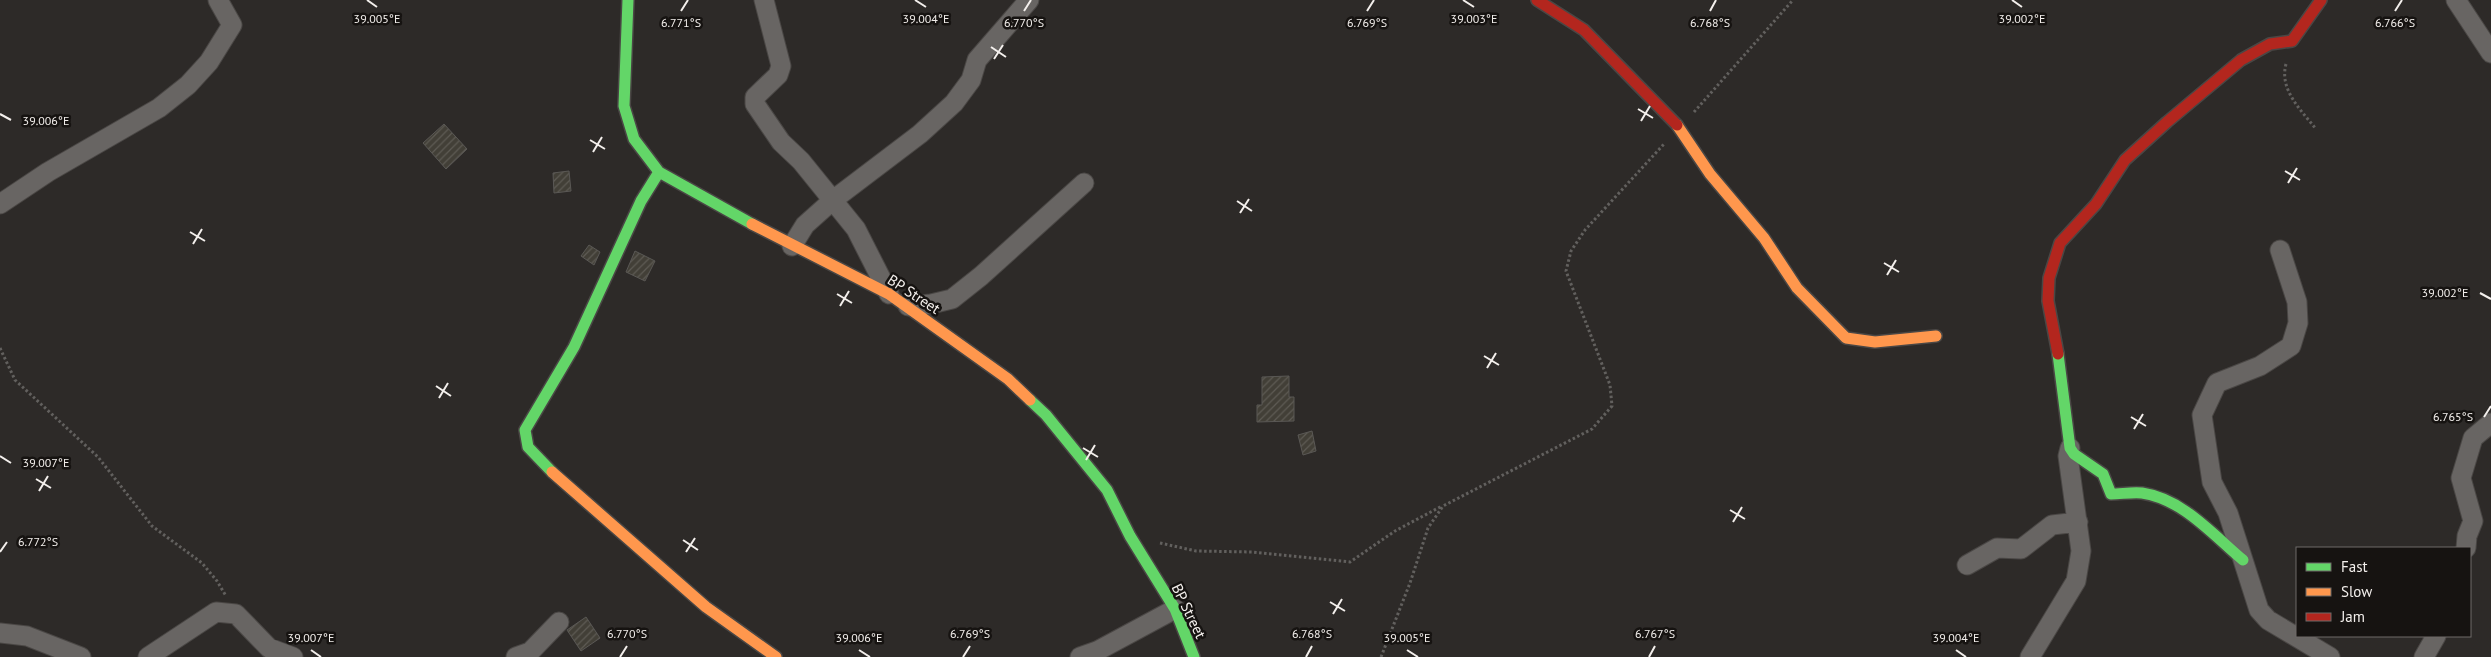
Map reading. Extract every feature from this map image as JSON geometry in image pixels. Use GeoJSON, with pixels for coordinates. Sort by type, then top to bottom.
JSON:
{"type":"FeatureCollection","features":[{"type":"Feature","properties":{"kind":"street"},"geometry":{"type":"LineString","coordinates":[[0,204],[48,172],[159,108],[188,85],[209,62],[232,25],[218,0]]}},
{"type":"Feature","properties":{"kind":"street","name":"BP Street"},"geometry":{"type":"LineString","coordinates":[[628,0],[624,106],[634,139],[659,172],[792,246],[889,294],[1008,379],[1046,415],[1108,490],[1130,536],[1175,609],[1194,657]]}},
{"type":"Feature","properties":{"kind":"street"},"geometry":{"type":"LineString","coordinates":[[764,0],[781,66],[778,75],[755,97],[755,104],[781,142],[833,200],[856,229],[889,294]]}},
{"type":"Feature","properties":{"kind":"street"},"geometry":{"type":"LineString","coordinates":[[792,246],[805,225],[833,200],[920,134],[954,104],[971,80],[977,60],[1029,0]]}},
{"type":"Feature","properties":{"kind":"street"},"geometry":{"type":"LineString","coordinates":[[1537,0],[1584,30],[1680,128],[1710,174],[1764,238],[1798,288],[1846,338],[1875,342],[1936,336]]}},
{"type":"Feature","properties":{"kind":"street"},"geometry":{"type":"LineString","coordinates":[[2030,657],[2076,581],[2081,551],[2068,456],[2070,448],[2063,379],[2048,301],[2049,278],[2060,244],[2096,204],[2125,160],[2241,60],[2270,44],[2292,42],[2321,0]]}},
{"type":"Feature","properties":{"kind":"street"},"geometry":{"type":"LineString","coordinates":[[2456,0],[2491,53]]}},
{"type":"Feature","properties":{"kind":"street"},"geometry":{"type":"LineString","coordinates":[[659,172],[641,202],[574,347],[525,430],[528,447],[550,472],[706,607],[776,657]]}},
{"type":"Feature","properties":{"kind":"street"},"geometry":{"type":"LineString","coordinates":[[908,306],[931,304],[952,299],[981,276],[1084,183]]}},
{"type":"Feature","properties":{"kind":"street"},"geometry":{"type":"LineString","coordinates":[[2280,250],[2297,302],[2298,323],[2291,346],[2260,366],[2217,383],[2202,415],[2212,482],[2228,513],[2259,610],[2268,620],[2296,637]]}},
{"type":"Feature","properties":{"kind":"street"},"geometry":{"type":"LineString","coordinates":[[2466,547],[2467,536],[2473,520],[2462,478],[2474,438],[2491,423]]}},
{"type":"Feature","properties":{"kind":"street"},"geometry":{"type":"LineString","coordinates":[[2070,448],[2074,454],[2103,474],[2111,494],[2140,493],[2161,498],[2180,507],[2243,560]]}},
{"type":"Feature","properties":{"kind":"street"},"geometry":{"type":"LineString","coordinates":[[1967,566],[1997,548],[2021,549],[2052,525],[2078,522]]}},
{"type":"Feature","properties":{"kind":"street"},"geometry":{"type":"LineString","coordinates":[[1080,657],[1097,651],[1175,609]]}},
{"type":"Feature","properties":{"kind":"street"},"geometry":{"type":"LineString","coordinates":[[148,657],[216,612],[236,614],[269,648],[293,657]]}},
{"type":"Feature","properties":{"kind":"street"},"geometry":{"type":"LineString","coordinates":[[516,657],[530,652],[559,622]]}},
{"type":"Feature","properties":{"kind":"street"},"geometry":{"type":"LineString","coordinates":[[0,634],[27,636],[81,657]]}},
{"type":"Feature","properties":{"kind":"street"},"geometry":{"type":"LineString","coordinates":[[2296,637],[2330,657]]}},
{"type":"Feature","properties":{"kind":"street"},"geometry":{"type":"LineString","coordinates":[[2424,657],[2435,637]]}},
{"type":"Feature","properties":{"kind":"path"},"geometry":{"type":"LineString","coordinates":[[1158,543],[1196,551],[1252,552],[1350,562],[1395,531],[1592,429],[1612,406],[1610,385],[1566,271],[1571,251],[1585,230],[1680,128],[1793,0]]}},
{"type":"Feature","properties":{"kind":"path"},"geometry":{"type":"LineString","coordinates":[[2292,42],[2284,79],[2292,98],[2316,129]]}},
{"type":"Feature","properties":{"kind":"path"},"geometry":{"type":"LineString","coordinates":[[0,348],[14,380],[98,457],[152,526],[202,563],[217,581],[236,614]]}},
{"type":"Feature","properties":{"kind":"path"},"geometry":{"type":"LineString","coordinates":[[1381,657],[1410,583],[1428,528],[1443,506]]}},
{"type":"Feature","properties":{"kind":"building"},"geometry":{"type":"Polygon","coordinates":[[[444,124],[467,149],[446,169],[423,143],[444,124]]]}},
{"type":"Feature","properties":{"kind":"building"},"geometry":{"type":"Polygon","coordinates":[[[569,171],[571,191],[554,193],[553,173],[569,171]]]}},
{"type":"Feature","properties":{"kind":"building"},"geometry":{"type":"Polygon","coordinates":[[[589,245],[600,252],[594,265],[581,256],[589,245]]]}},
{"type":"Feature","properties":{"kind":"building"},"geometry":{"type":"Polygon","coordinates":[[[635,251],[655,261],[645,281],[626,272],[635,251]]]}},
{"type":"Feature","properties":{"kind":"building"},"geometry":{"type":"Polygon","coordinates":[[[1289,376],[1289,397],[1294,397],[1294,421],[1257,422],[1257,405],[1262,405],[1262,377],[1289,376]]]}},
{"type":"Feature","properties":{"kind":"building"},"geometry":{"type":"Polygon","coordinates":[[[1312,431],[1316,451],[1303,455],[1298,435],[1312,431]]]}},
{"type":"Feature","properties":{"kind":"building"},"geometry":{"type":"Polygon","coordinates":[[[586,617],[600,638],[581,651],[567,630],[586,617]]]}},
{"type":"Feature","properties":{"kind":"traffic: fast"},"geometry":{"type":"LineString","coordinates":[[628,0],[624,106],[634,139],[659,172],[752,224]]}},
{"type":"Feature","properties":{"kind":"traffic: fast"},"geometry":{"type":"LineString","coordinates":[[552,472],[528,447],[525,430],[574,347],[641,201],[659,172]]}},
{"type":"Feature","properties":{"kind":"traffic: fast"},"geometry":{"type":"LineString","coordinates":[[2058,354],[2070,448],[2074,454],[2103,474],[2111,494],[2142,493],[2171,502],[2197,519],[2243,560]]}},
{"type":"Feature","properties":{"kind":"traffic: fast"},"geometry":{"type":"LineString","coordinates":[[1030,400],[1046,415],[1107,490],[1130,536],[1175,609],[1194,657]]}},
{"type":"Feature","properties":{"kind":"traffic: slow"},"geometry":{"type":"LineString","coordinates":[[1677,125],[1710,174],[1764,238],[1797,288],[1846,338],[1875,342],[1936,336]]}},
{"type":"Feature","properties":{"kind":"traffic: slow"},"geometry":{"type":"LineString","coordinates":[[752,224],[889,294],[1008,379],[1030,400]]}},
{"type":"Feature","properties":{"kind":"traffic: slow"},"geometry":{"type":"LineString","coordinates":[[552,472],[706,607],[776,657]]}},
{"type":"Feature","properties":{"kind":"traffic: jam"},"geometry":{"type":"LineString","coordinates":[[1537,0],[1584,30],[1677,125]]}},
{"type":"Feature","properties":{"kind":"traffic: jam"},"geometry":{"type":"LineString","coordinates":[[2058,354],[2048,301],[2049,278],[2060,243],[2096,204],[2125,160],[2241,60],[2270,44],[2292,41],[2321,0]]}}]}
